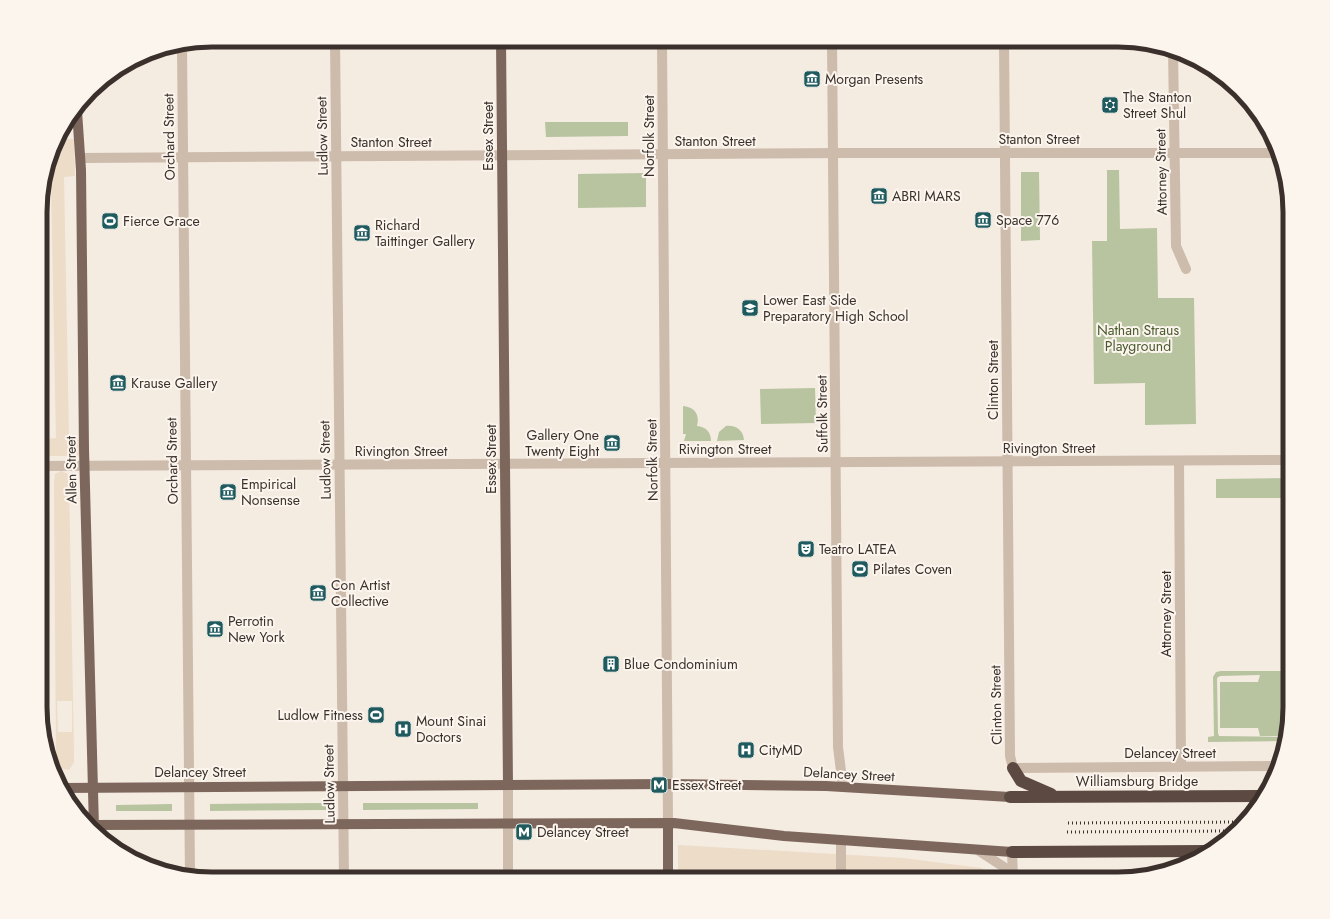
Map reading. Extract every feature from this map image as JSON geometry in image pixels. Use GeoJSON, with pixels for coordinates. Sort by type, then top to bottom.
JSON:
{"type":"FeatureCollection","features":[{"type":"Feature","properties":{"kind":"highway"},"geometry":{"type":"LineString","coordinates":[[1013,768],[1021,782],[1056,796]]}},
{"type":"Feature","properties":{"kind":"highway","name":"Williamsburg Bridge"},"geometry":{"type":"LineString","coordinates":[[1010,797],[1257,796]]}},
{"type":"Feature","properties":{"kind":"highway"},"geometry":{"type":"LineString","coordinates":[[1012,852],[1198,851]]}},
{"type":"Feature","properties":{"kind":"main road","name":"Essex Street"},"geometry":{"type":"LineString","coordinates":[[501,47],[508,785]]}},
{"type":"Feature","properties":{"kind":"main road","name":"Allen Street"},"geometry":{"type":"LineString","coordinates":[[77,117],[81,158],[84,466],[93,822]]}},
{"type":"Feature","properties":{"kind":"main road","name":"Delancey Street"},"geometry":{"type":"LineString","coordinates":[[68,788],[668,784],[843,787],[1010,797]]}},
{"type":"Feature","properties":{"kind":"main road"},"geometry":{"type":"LineString","coordinates":[[97,826],[668,823],[762,834],[1012,852]]}},
{"type":"Feature","properties":{"kind":"main road","name":"Norfolk Street"},"geometry":{"type":"LineString","coordinates":[[668,823],[668,872]]}},
{"type":"Feature","properties":{"kind":"street","name":"Ludlow Street"},"geometry":{"type":"LineString","coordinates":[[335,47],[344,872]]}},
{"type":"Feature","properties":{"kind":"street","name":"Norfolk Street"},"geometry":{"type":"LineString","coordinates":[[662,47],[668,823]]}},
{"type":"Feature","properties":{"kind":"street","name":"Suffolk Street"},"geometry":{"type":"LineString","coordinates":[[832,47],[838,748],[843,787]]}},
{"type":"Feature","properties":{"kind":"street","name":"Clinton Street"},"geometry":{"type":"LineString","coordinates":[[1004,47],[1010,756],[1013,768]]}},
{"type":"Feature","properties":{"kind":"street","name":"Orchard Street"},"geometry":{"type":"LineString","coordinates":[[182,50],[190,871]]}},
{"type":"Feature","properties":{"kind":"street","name":"Attorney Street"},"geometry":{"type":"LineString","coordinates":[[1173,57],[1176,246],[1186,269]]}},
{"type":"Feature","properties":{"kind":"street","name":"Stanton Street"},"geometry":{"type":"LineString","coordinates":[[81,158],[1272,153]]}},
{"type":"Feature","properties":{"kind":"street","name":"Rivington Street"},"geometry":{"type":"LineString","coordinates":[[47,466],[1283,460]]}},
{"type":"Feature","properties":{"kind":"street","name":"Attorney Street"},"geometry":{"type":"LineString","coordinates":[[1179,461],[1181,767]]}},
{"type":"Feature","properties":{"kind":"street","name":"Delancey Street"},"geometry":{"type":"LineString","coordinates":[[1013,768],[1272,766]]}},
{"type":"Feature","properties":{"kind":"street","name":"Essex Street"},"geometry":{"type":"LineString","coordinates":[[508,785],[508,872]]}},
{"type":"Feature","properties":{"kind":"street"},"geometry":{"type":"LineString","coordinates":[[841,840],[841,872]]}},
{"type":"Feature","properties":{"kind":"street"},"geometry":{"type":"LineString","coordinates":[[978,850],[1007,872]]}},
{"type":"Feature","properties":{"kind":"street"},"geometry":{"type":"LineString","coordinates":[[1012,852],[1013,872]]}},
{"type":"Feature","properties":{"kind":"green space"},"geometry":{"type":"Polygon","coordinates":[[[545,122],[628,122],[628,136],[546,137],[545,122]]]}},
{"type":"Feature","properties":{"kind":"green space","name":"Nathan Straus Playground"},"geometry":{"type":"Polygon","coordinates":[[[1107,170],[1119,170],[1120,229],[1157,228],[1158,298],[1194,298],[1196,424],[1145,425],[1145,383],[1094,384],[1092,241],[1107,241],[1107,170]]]}},
{"type":"Feature","properties":{"kind":"green space"},"geometry":{"type":"Polygon","coordinates":[[[1021,172],[1039,172],[1040,240],[1021,241],[1021,172]]]}},
{"type":"Feature","properties":{"kind":"green space"},"geometry":{"type":"Polygon","coordinates":[[[646,173],[646,207],[578,208],[578,174],[646,173]]]}},
{"type":"Feature","properties":{"kind":"green space"},"geometry":{"type":"Polygon","coordinates":[[[815,388],[816,423],[761,424],[760,389],[815,388]]]}},
{"type":"Feature","properties":{"kind":"green space"},"geometry":{"type":"Polygon","coordinates":[[[683,406],[691,408],[696,412],[698,418],[697,426],[707,430],[711,441],[684,441],[686,434],[683,434],[683,406]]]}},
{"type":"Feature","properties":{"kind":"green space"},"geometry":{"type":"Polygon","coordinates":[[[726,426],[736,427],[741,431],[744,440],[717,441],[719,432],[726,426]]]}},
{"type":"Feature","properties":{"kind":"green space"},"geometry":{"type":"Polygon","coordinates":[[[1283,478],[1283,498],[1216,498],[1216,479],[1283,478]]]}},
{"type":"Feature","properties":{"kind":"green space"},"geometry":{"type":"Polygon","coordinates":[[[1283,671],[1283,718],[1281,736],[1260,736],[1258,728],[1220,728],[1220,682],[1258,682],[1260,675],[1220,676],[1217,678],[1219,736],[1280,737],[1279,741],[1208,742],[1208,737],[1214,736],[1213,677],[1216,672],[1283,671]]]}},
{"type":"Feature","properties":{"kind":"green space"},"geometry":{"type":"Polygon","coordinates":[[[326,803],[326,810],[210,811],[210,804],[326,803]]]}},
{"type":"Feature","properties":{"kind":"green space"},"geometry":{"type":"Polygon","coordinates":[[[363,803],[478,803],[478,809],[363,810],[363,803]]]}},
{"type":"Feature","properties":{"kind":"green space"},"geometry":{"type":"Polygon","coordinates":[[[172,804],[172,811],[116,811],[116,805],[172,804]]]}},
{"type":"Feature","properties":{"kind":"shaded area"},"geometry":{"type":"Polygon","coordinates":[[[65,138],[65,139],[74,139],[75,176],[64,177],[69,438],[79,440],[79,456],[47,456],[47,439],[56,438],[51,178],[56,159],[65,138]]]}},
{"type":"Feature","properties":{"kind":"shaded area"},"geometry":{"type":"Polygon","coordinates":[[[61,471],[68,474],[69,482],[74,762],[69,770],[60,768],[56,753],[55,474],[61,471]],[[57,701],[58,732],[72,732],[72,701],[57,701]]]}},
{"type":"Feature","properties":{"kind":"shaded area"},"geometry":{"type":"Polygon","coordinates":[[[678,845],[903,858],[981,868],[989,872],[678,872],[678,845]]]}},
{"type":"Feature","properties":{"kind":"railway"},"geometry":{"type":"LineString","coordinates":[[1068,823],[1237,822]]}},
{"type":"Feature","properties":{"kind":"railway"},"geometry":{"type":"LineString","coordinates":[[1067,832],[1227,831]]}},
{"type":"Feature","properties":{"kind":"place","name":"Morgan Presents"},"geometry":{"type":"Point","coordinates":[812,79]}},
{"type":"Feature","properties":{"kind":"place","name":"The Stanton Street Shul"},"geometry":{"type":"Point","coordinates":[1110,105]}},
{"type":"Feature","properties":{"kind":"place","name":"ABRI MARS"},"geometry":{"type":"Point","coordinates":[879,196]}},
{"type":"Feature","properties":{"kind":"place","name":"Space 776"},"geometry":{"type":"Point","coordinates":[983,220]}},
{"type":"Feature","properties":{"kind":"place","name":"Fierce Grace"},"geometry":{"type":"Point","coordinates":[110,221]}},
{"type":"Feature","properties":{"kind":"place","name":"Richard Taittinger Gallery"},"geometry":{"type":"Point","coordinates":[362,233]}},
{"type":"Feature","properties":{"kind":"place","name":"Lower East Side Preparatory High School"},"geometry":{"type":"Point","coordinates":[750,308]}},
{"type":"Feature","properties":{"kind":"place","name":"Krause Gallery"},"geometry":{"type":"Point","coordinates":[118,383]}},
{"type":"Feature","properties":{"kind":"place","name":"Gallery One Twenty Eight"},"geometry":{"type":"Point","coordinates":[612,443]}},
{"type":"Feature","properties":{"kind":"place","name":"Empirical Nonsense"},"geometry":{"type":"Point","coordinates":[228,492]}},
{"type":"Feature","properties":{"kind":"place","name":"Teatro LATEA"},"geometry":{"type":"Point","coordinates":[806,549]}},
{"type":"Feature","properties":{"kind":"place","name":"Pilates Coven"},"geometry":{"type":"Point","coordinates":[860,569]}},
{"type":"Feature","properties":{"kind":"place","name":"Con Artist Collective"},"geometry":{"type":"Point","coordinates":[318,593]}},
{"type":"Feature","properties":{"kind":"place","name":"Perrotin New York"},"geometry":{"type":"Point","coordinates":[215,629]}},
{"type":"Feature","properties":{"kind":"place","name":"Blue Condominium"},"geometry":{"type":"Point","coordinates":[611,664]}},
{"type":"Feature","properties":{"kind":"place","name":"Ludlow Fitness"},"geometry":{"type":"Point","coordinates":[376,715]}},
{"type":"Feature","properties":{"kind":"place","name":"Mount Sinai Doctors"},"geometry":{"type":"Point","coordinates":[403,729]}},
{"type":"Feature","properties":{"kind":"place","name":"CityMD"},"geometry":{"type":"Point","coordinates":[746,750]}},
{"type":"Feature","properties":{"kind":"place","name":"Essex Street"},"geometry":{"type":"Point","coordinates":[659,785]}},
{"type":"Feature","properties":{"kind":"place","name":"Delancey Street"},"geometry":{"type":"Point","coordinates":[524,832]}}]}
